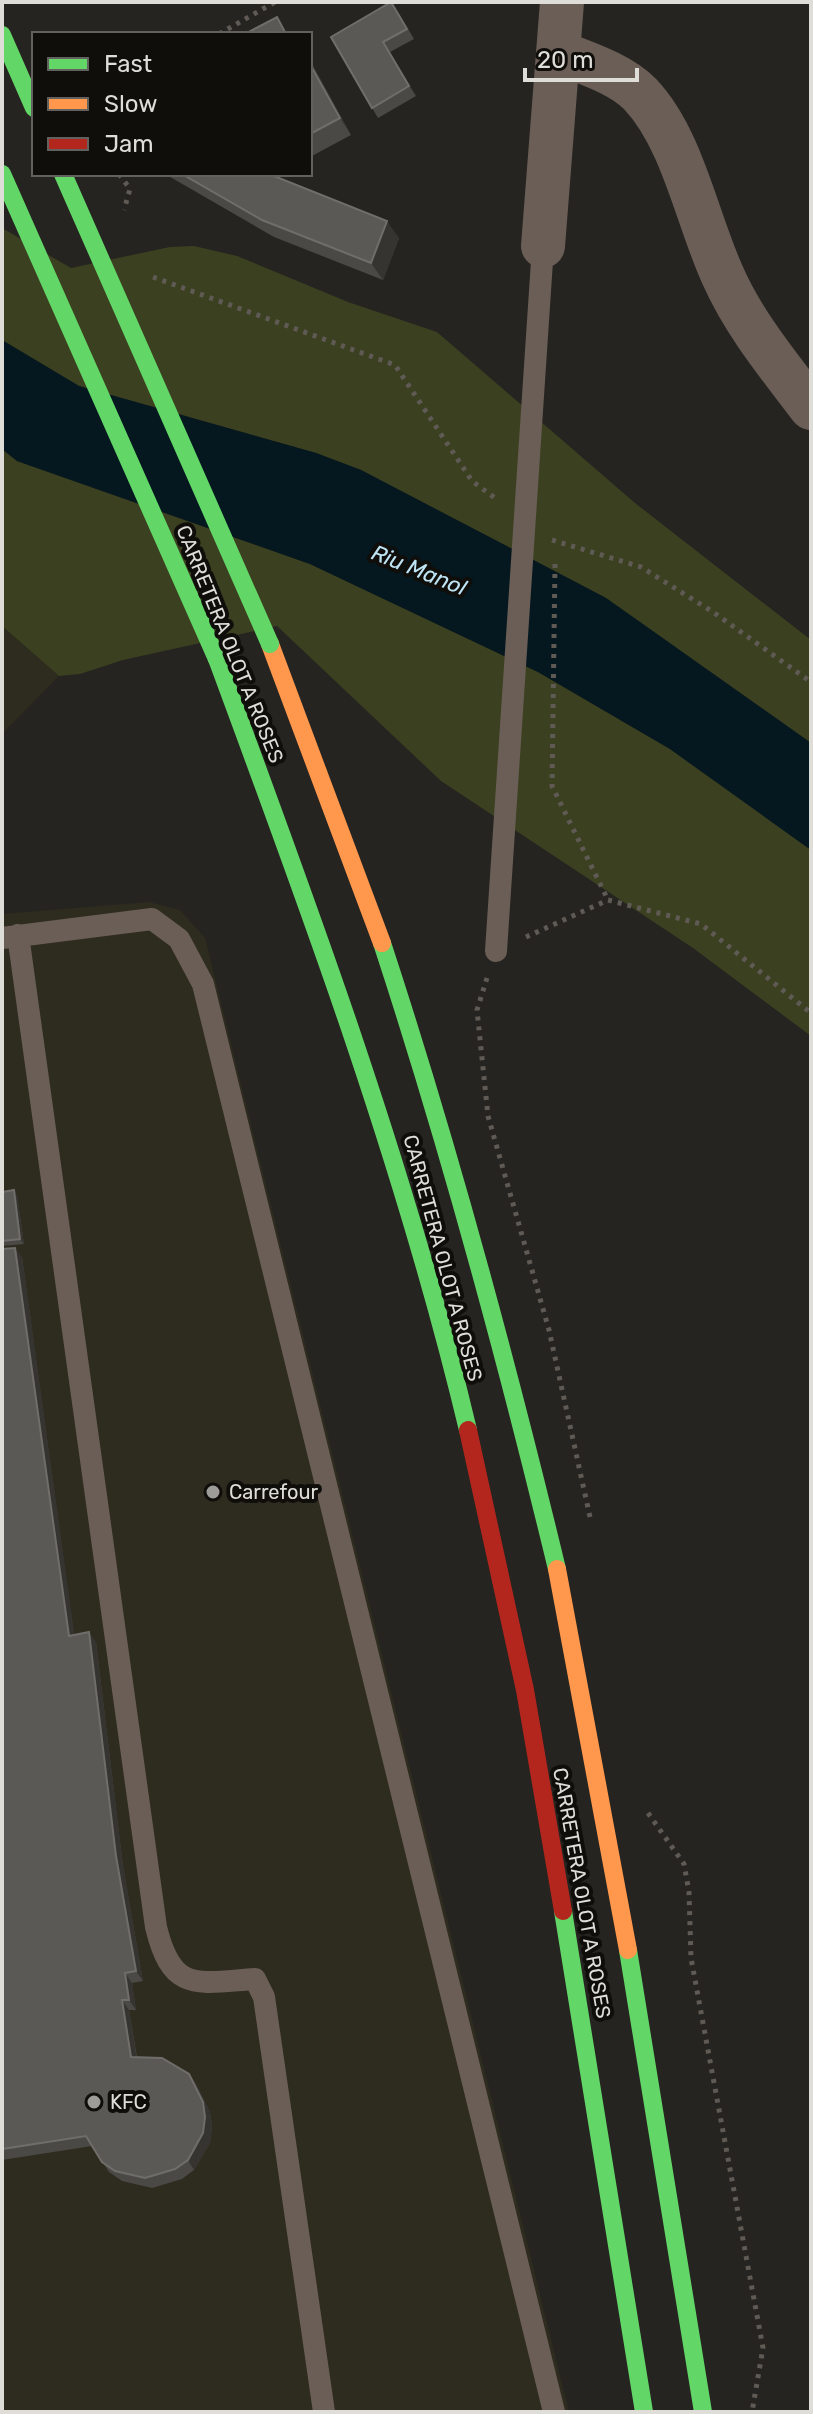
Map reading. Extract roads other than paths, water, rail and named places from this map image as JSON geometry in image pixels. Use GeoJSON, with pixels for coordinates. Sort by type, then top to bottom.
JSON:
{"type":"FeatureCollection","features":[{"type":"Feature","properties":{"kind":"highway"},"geometry":{"type":"LineString","coordinates":[[2,35],[32,103]]}},
{"type":"Feature","properties":{"kind":"highway","name":"CARRETERA OLOT A ROSES"},"geometry":{"type":"LineString","coordinates":[[2,174],[217,659],[320,935],[367,1077],[451,1367],[504,1587],[555,1857],[644,2412]]}},
{"type":"Feature","properties":{"kind":"highway","name":"CARRETERA OLOT A ROSES"},"geometry":{"type":"LineString","coordinates":[[64,176],[270,644],[372,912],[440,1119],[531,1459],[559,1577],[613,1860],[703,2412]]}},
{"type":"Feature","properties":{"kind":"street"},"geometry":{"type":"LineString","coordinates":[[543,246],[562,2]]}},
{"type":"Feature","properties":{"kind":"street"},"geometry":{"type":"LineString","coordinates":[[558,52],[608,73],[639,93],[664,130],[723,277],[751,324],[811,408]]}},
{"type":"Feature","properties":{"kind":"lane"},"geometry":{"type":"LineString","coordinates":[[496,951],[543,246]]}},
{"type":"Feature","properties":{"kind":"lane"},"geometry":{"type":"LineString","coordinates":[[324,2412],[264,1997],[255,1979],[200,1983],[176,1974],[163,1955],[156,1927],[10,937],[152,919],[179,939],[203,984],[554,2412]]}},
{"type":"Feature","properties":{"kind":"water","name":"Riu Manol"},"geometry":{"type":"Polygon","coordinates":[[[2,340],[79,386],[316,453],[361,470],[606,598],[811,743],[811,850],[670,749],[538,672],[310,564],[17,461],[2,449],[2,340]]]}},
{"type":"Feature","properties":{"kind":"place","name":"Carrefour"},"geometry":{"type":"Point","coordinates":[213,1492]}},
{"type":"Feature","properties":{"kind":"place","name":"KFC"},"geometry":{"type":"Point","coordinates":[94,2102]}}]}
